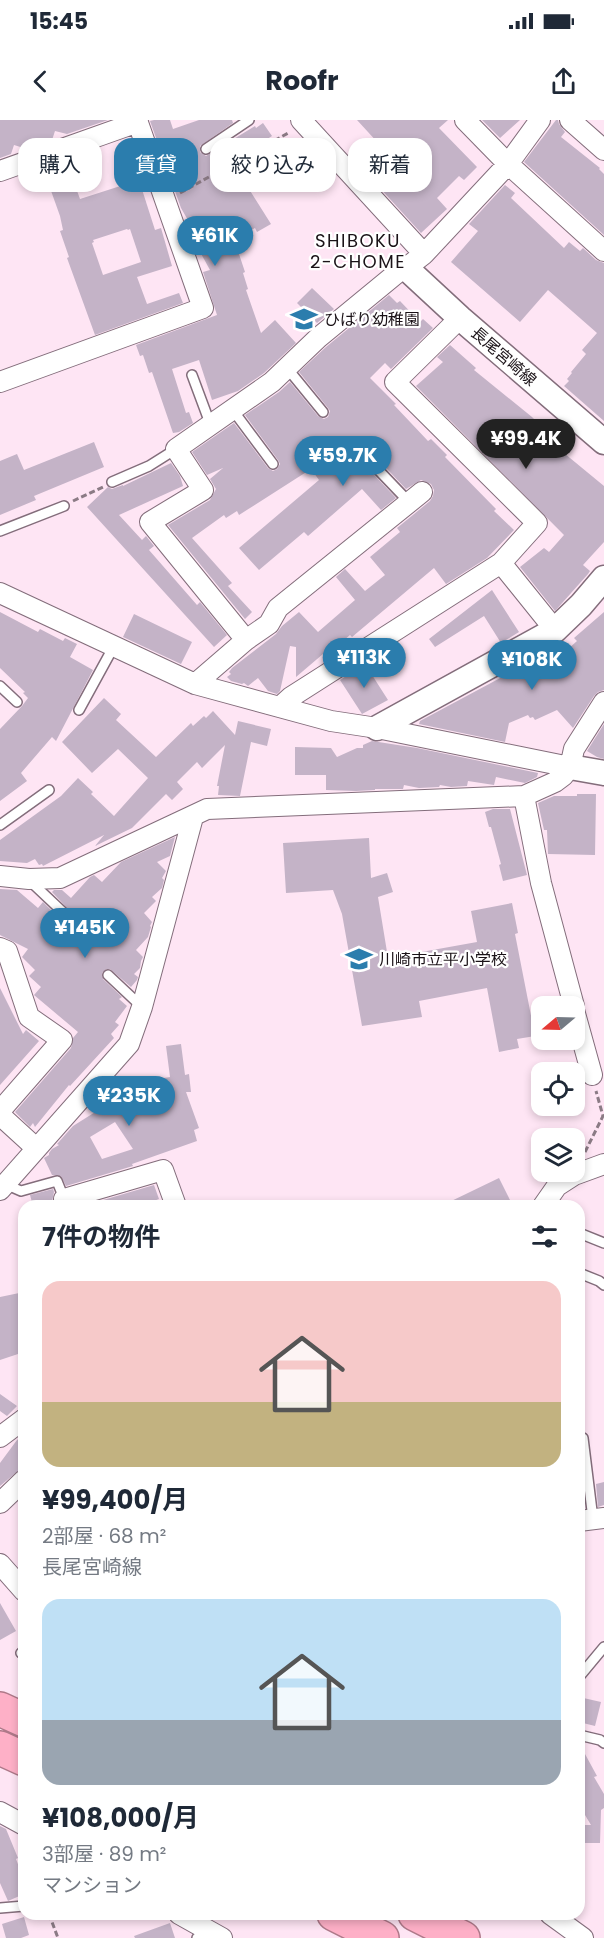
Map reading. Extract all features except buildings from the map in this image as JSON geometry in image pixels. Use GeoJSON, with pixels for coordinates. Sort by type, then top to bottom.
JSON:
{"type":"FeatureCollection","features":[{"type":"Feature","properties":{"kind":"highway"},"geometry":{"type":"LineString","coordinates":[[0,1709],[18,1717]]}},
{"type":"Feature","properties":{"kind":"highway"},"geometry":{"type":"LineString","coordinates":[[0,1748],[18,1756]]}},
{"type":"Feature","properties":{"kind":"highway"},"geometry":{"type":"LineString","coordinates":[[346,1920],[382,1938]]}},
{"type":"Feature","properties":{"kind":"highway"},"geometry":{"type":"LineString","coordinates":[[427,1920],[463,1938]]}},
{"type":"Feature","properties":{"kind":"street"},"geometry":{"type":"LineString","coordinates":[[465,120],[508,164],[604,251]]}},
{"type":"Feature","properties":{"kind":"street"},"geometry":{"type":"LineString","coordinates":[[246,640],[150,522],[204,490],[176,449],[272,382],[327,331],[397,273],[415,261],[508,164],[540,120]]}},
{"type":"Feature","properties":{"kind":"street"},"geometry":{"type":"LineString","coordinates":[[570,120],[604,150]]}},
{"type":"Feature","properties":{"kind":"street"},"geometry":{"type":"LineString","coordinates":[[0,171],[137,121],[203,308],[0,382]]}},
{"type":"Feature","properties":{"kind":"street"},"geometry":{"type":"LineString","coordinates":[[299,123],[415,261]]}},
{"type":"Feature","properties":{"kind":"street","name":"長尾宮崎線"},"geometry":{"type":"LineString","coordinates":[[415,261],[460,318],[604,442]]}},
{"type":"Feature","properties":{"kind":"street"},"geometry":{"type":"LineString","coordinates":[[280,707],[291,697],[501,563],[537,523],[395,382],[460,318]]}},
{"type":"Feature","properties":{"kind":"street"},"geometry":{"type":"LineString","coordinates":[[195,684],[246,640],[269,624],[278,608],[416,497]]}},
{"type":"Feature","properties":{"kind":"street"},"geometry":{"type":"LineString","coordinates":[[501,563],[555,630]]}},
{"type":"Feature","properties":{"kind":"street"},"geometry":{"type":"LineString","coordinates":[[376,728],[555,630],[604,578]]}},
{"type":"Feature","properties":{"kind":"street"},"geometry":{"type":"LineString","coordinates":[[0,593],[195,684],[331,721],[604,774]]}},
{"type":"Feature","properties":{"kind":"street"},"geometry":{"type":"LineString","coordinates":[[0,876],[29,879],[60,878],[207,809],[524,796],[555,782],[570,767],[574,750],[604,702]]}},
{"type":"Feature","properties":{"kind":"street"},"geometry":{"type":"LineString","coordinates":[[524,796],[541,883],[571,996]]}},
{"type":"Feature","properties":{"kind":"street"},"geometry":{"type":"LineString","coordinates":[[2,1187],[129,1044],[142,1006],[193,817]]}},
{"type":"Feature","properties":{"kind":"street"},"geometry":{"type":"LineString","coordinates":[[0,948],[7,951],[29,1017],[63,1040],[0,1113],[36,1148]]}},
{"type":"Feature","properties":{"kind":"street"},"geometry":{"type":"LineString","coordinates":[[585,1049],[592,1075]]}},
{"type":"Feature","properties":{"kind":"street"},"geometry":{"type":"LineString","coordinates":[[585,1171],[604,1164]]}},
{"type":"Feature","properties":{"kind":"street"},"geometry":{"type":"LineString","coordinates":[[74,1200],[163,1170],[174,1200]]}},
{"type":"Feature","properties":{"kind":"street"},"geometry":{"type":"LineString","coordinates":[[547,1200],[557,1186],[563,1182]]}},
{"type":"Feature","properties":{"kind":"street"},"geometry":{"type":"LineString","coordinates":[[0,1437],[18,1424]]}},
{"type":"Feature","properties":{"kind":"street"},"geometry":{"type":"LineString","coordinates":[[0,1503],[18,1486]]}},
{"type":"Feature","properties":{"kind":"street"},"geometry":{"type":"LineString","coordinates":[[0,1564],[18,1584]]}},
{"type":"Feature","properties":{"kind":"street"},"geometry":{"type":"LineString","coordinates":[[0,1812],[18,1822]]}},
{"type":"Feature","properties":{"kind":"street"},"geometry":{"type":"LineString","coordinates":[[184,1920],[198,1935],[222,1938]]}},
{"type":"Feature","properties":{"kind":"street"},"geometry":{"type":"LineString","coordinates":[[558,1920],[583,1938]]}},
{"type":"Feature","properties":{"kind":"lane"},"geometry":{"type":"LineString","coordinates":[[206,149],[249,120]]}},
{"type":"Feature","properties":{"kind":"lane"},"geometry":{"type":"LineString","coordinates":[[287,368],[324,412]]}},
{"type":"Feature","properties":{"kind":"lane"},"geometry":{"type":"LineString","coordinates":[[192,375],[211,426]]}},
{"type":"Feature","properties":{"kind":"lane"},"geometry":{"type":"LineString","coordinates":[[232,409],[273,464]]}},
{"type":"Feature","properties":{"kind":"lane"},"geometry":{"type":"LineString","coordinates":[[112,482],[149,466],[176,449]]}},
{"type":"Feature","properties":{"kind":"lane"},"geometry":{"type":"LineString","coordinates":[[365,456],[416,497]]}},
{"type":"Feature","properties":{"kind":"lane"},"geometry":{"type":"LineString","coordinates":[[0,531],[64,506]]}},
{"type":"Feature","properties":{"kind":"lane"},"geometry":{"type":"LineString","coordinates":[[79,710],[114,646]]}},
{"type":"Feature","properties":{"kind":"lane"},"geometry":{"type":"LineString","coordinates":[[0,686],[17,702]]}},
{"type":"Feature","properties":{"kind":"lane"},"geometry":{"type":"LineString","coordinates":[[0,825],[49,790]]}},
{"type":"Feature","properties":{"kind":"lane"},"geometry":{"type":"LineString","coordinates":[[29,879],[66,915]]}},
{"type":"Feature","properties":{"kind":"lane"},"geometry":{"type":"LineString","coordinates":[[108,975],[142,1006]]}},
{"type":"Feature","properties":{"kind":"lane"},"geometry":{"type":"LineString","coordinates":[[2,1187],[21,1191],[57,1181],[64,1200]]}},
{"type":"Feature","properties":{"kind":"lane"},"geometry":{"type":"LineString","coordinates":[[585,1235],[604,1243]]}},
{"type":"Feature","properties":{"kind":"lane"},"geometry":{"type":"LineString","coordinates":[[585,1275],[604,1285]]}},
{"type":"Feature","properties":{"kind":"lane"},"geometry":{"type":"LineString","coordinates":[[585,1456],[592,1519]]}},
{"type":"Feature","properties":{"kind":"lane"},"geometry":{"type":"LineString","coordinates":[[585,1668],[604,1647]]}},
{"type":"Feature","properties":{"kind":"lane"},"geometry":{"type":"LineString","coordinates":[[585,1736],[604,1743]]}},
{"type":"Feature","properties":{"kind":"lane"},"geometry":{"type":"LineString","coordinates":[[0,1908],[18,1906]]}},
{"type":"Feature","properties":{"kind":"path"},"geometry":{"type":"LineString","coordinates":[[165,201],[286,135],[299,123]]}},
{"type":"Feature","properties":{"kind":"path"},"geometry":{"type":"LineString","coordinates":[[64,506],[112,482]]}},
{"type":"Feature","properties":{"kind":"path"},"geometry":{"type":"LineString","coordinates":[[585,1153],[603,1116],[592,1075]]}},
{"type":"Feature","properties":{"kind":"path"},"geometry":{"type":"LineString","coordinates":[[51,1920],[58,1938]]}},
{"type":"Feature","properties":{"kind":"place","name":"ひばり幼稚園"},"geometry":{"type":"Point","coordinates":[304,319]}},
{"type":"Feature","properties":{"kind":"place","name":"川崎市立平小学校"},"geometry":{"type":"Point","coordinates":[359,959]}},
{"type":"Feature","properties":{"kind":"district","name":"SHIBOKU 2-CHOME"},"geometry":{"type":"Point","coordinates":[358,251]}}]}
